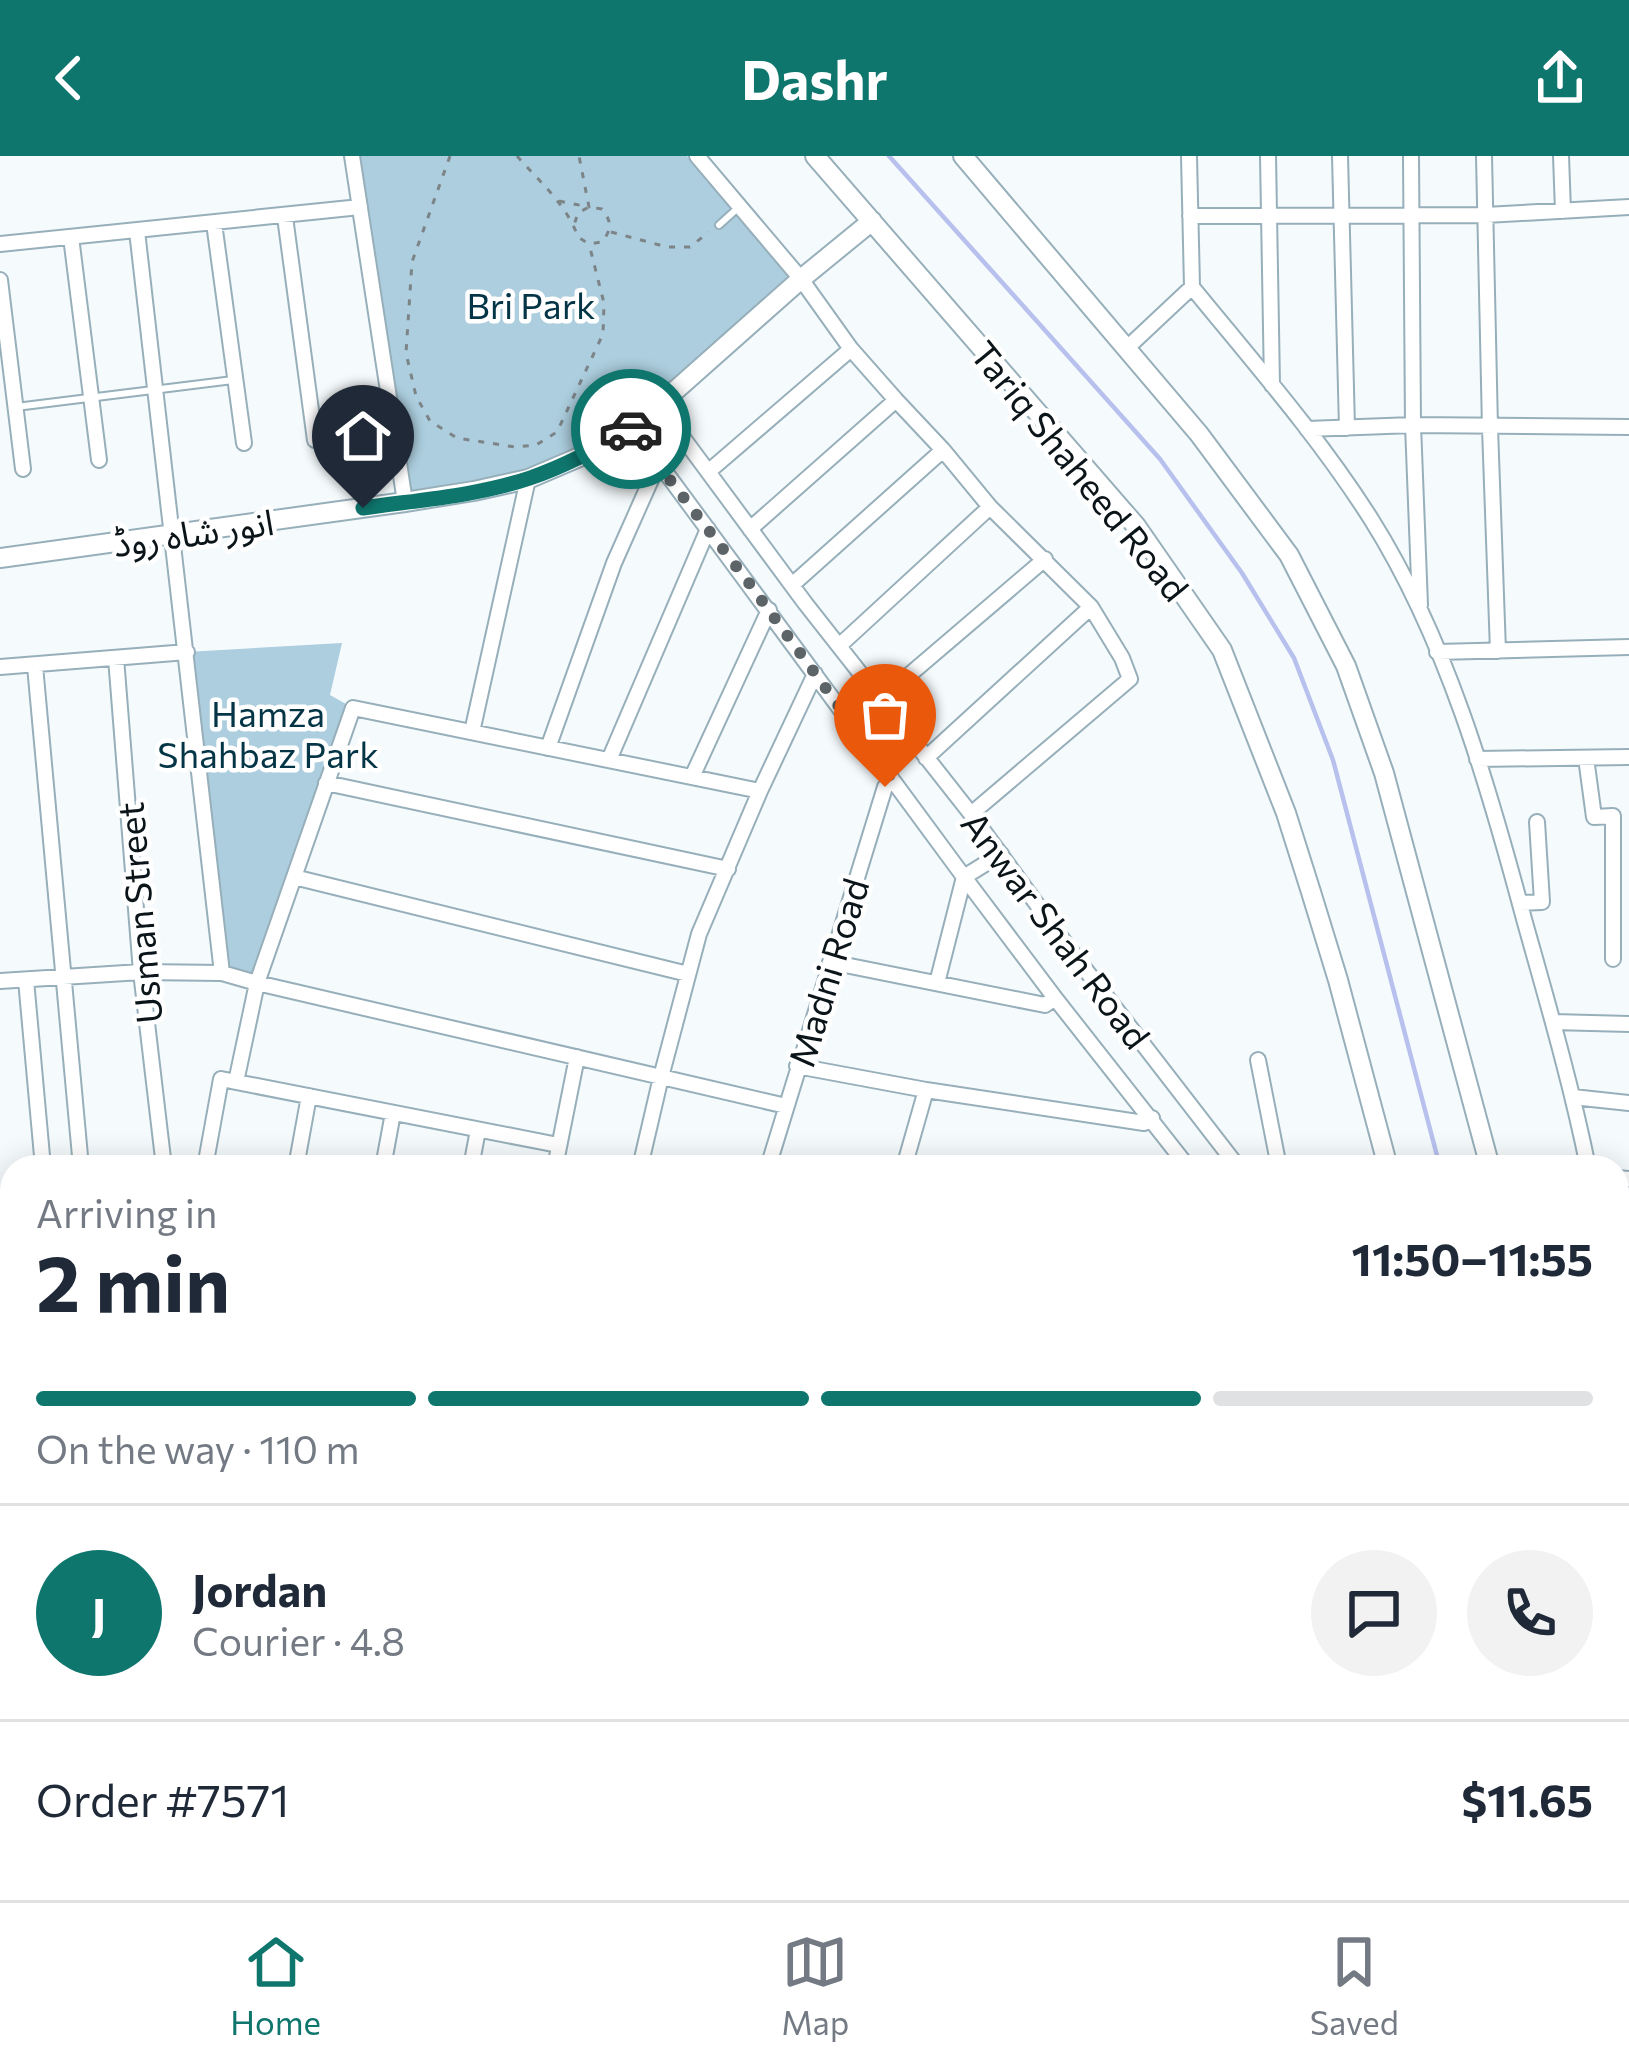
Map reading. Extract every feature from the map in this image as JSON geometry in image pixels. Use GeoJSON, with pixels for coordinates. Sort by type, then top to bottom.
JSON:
{"type":"FeatureCollection","features":[{"type":"Feature","properties":{"kind":"main road","name":"Tariq Shaheed Road"},"geometry":{"type":"LineString","coordinates":[[815,156],[1136,526],[1222,650],[1286,813],[1338,980],[1385,1155]]}},
{"type":"Feature","properties":{"kind":"main road"},"geometry":{"type":"LineString","coordinates":[[963,156],[1199,434],[1289,555],[1346,666],[1384,773],[1487,1155]]}},
{"type":"Feature","properties":{"kind":"main road","name":"انور شاہ روڈ"},"geometry":{"type":"LineString","coordinates":[[0,558],[405,502],[528,479],[596,450],[633,428],[872,221]]}},
{"type":"Feature","properties":{"kind":"street"},"geometry":{"type":"LineString","coordinates":[[352,156],[405,502]]}},
{"type":"Feature","properties":{"kind":"street"},"geometry":{"type":"LineString","coordinates":[[697,156],[801,279],[851,349],[990,507],[1091,607],[1122,658],[1130,680],[971,814]]}},
{"type":"Feature","properties":{"kind":"street"},"geometry":{"type":"LineString","coordinates":[[1189,156],[1192,287],[1307,429],[1371,519],[1421,610],[1490,792],[1585,1155]]}},
{"type":"Feature","properties":{"kind":"street"},"geometry":{"type":"LineString","coordinates":[[1268,156],[1272,385]]}},
{"type":"Feature","properties":{"kind":"street"},"geometry":{"type":"LineString","coordinates":[[1340,156],[1347,428]]}},
{"type":"Feature","properties":{"kind":"street"},"geometry":{"type":"LineString","coordinates":[[1411,156],[1413,425],[1421,610]]}},
{"type":"Feature","properties":{"kind":"street"},"geometry":{"type":"LineString","coordinates":[[1484,156],[1498,651]]}},
{"type":"Feature","properties":{"kind":"street"},"geometry":{"type":"LineString","coordinates":[[1561,156],[1563,211]]}},
{"type":"Feature","properties":{"kind":"street"},"geometry":{"type":"LineString","coordinates":[[0,244],[360,207]]}},
{"type":"Feature","properties":{"kind":"street"},"geometry":{"type":"LineString","coordinates":[[1190,216],[1486,215],[1629,207]]}},
{"type":"Feature","properties":{"kind":"street"},"geometry":{"type":"LineString","coordinates":[[285,217],[315,440]]}},
{"type":"Feature","properties":{"kind":"street"},"geometry":{"type":"LineString","coordinates":[[214,224],[244,443]]}},
{"type":"Feature","properties":{"kind":"street"},"geometry":{"type":"LineString","coordinates":[[137,231],[222,973]]}},
{"type":"Feature","properties":{"kind":"street"},"geometry":{"type":"LineString","coordinates":[[71,237],[99,460]]}},
{"type":"Feature","properties":{"kind":"street"},"geometry":{"type":"LineString","coordinates":[[0,280],[23,470]]}},
{"type":"Feature","properties":{"kind":"street"},"geometry":{"type":"LineString","coordinates":[[1127,348],[1192,287]]}},
{"type":"Feature","properties":{"kind":"street"},"geometry":{"type":"LineString","coordinates":[[708,472],[851,349]]}},
{"type":"Feature","properties":{"kind":"street"},"geometry":{"type":"LineString","coordinates":[[750,529],[896,400]]}},
{"type":"Feature","properties":{"kind":"street","name":"Anwar Shah Road"},"geometry":{"type":"LineString","coordinates":[[658,404],[1229,1155]]}},
{"type":"Feature","properties":{"kind":"street"},"geometry":{"type":"LineString","coordinates":[[1307,429],[1629,427]]}},
{"type":"Feature","properties":{"kind":"street","name":"Anwar Shah Road"},"geometry":{"type":"LineString","coordinates":[[633,428],[964,877],[1179,1155]]}},
{"type":"Feature","properties":{"kind":"street"},"geometry":{"type":"LineString","coordinates":[[792,585],[943,450]]}},
{"type":"Feature","properties":{"kind":"street"},"geometry":{"type":"LineString","coordinates":[[548,748],[614,562],[658,464]]}},
{"type":"Feature","properties":{"kind":"street"},"geometry":{"type":"LineString","coordinates":[[472,732],[528,479]]}},
{"type":"Feature","properties":{"kind":"street"},"geometry":{"type":"LineString","coordinates":[[839,646],[990,507]]}},
{"type":"Feature","properties":{"kind":"street"},"geometry":{"type":"LineString","coordinates":[[609,760],[708,529]]}},
{"type":"Feature","properties":{"kind":"street"},"geometry":{"type":"LineString","coordinates":[[881,699],[1045,560]]}},
{"type":"Feature","properties":{"kind":"street"},"geometry":{"type":"LineString","coordinates":[[926,758],[1091,607]]}},
{"type":"Feature","properties":{"kind":"street"},"geometry":{"type":"LineString","coordinates":[[692,777],[769,610]]}},
{"type":"Feature","properties":{"kind":"street"},"geometry":{"type":"LineString","coordinates":[[1437,652],[1629,647]]}},
{"type":"Feature","properties":{"kind":"street"},"geometry":{"type":"LineString","coordinates":[[0,667],[187,652]]}},
{"type":"Feature","properties":{"kind":"street","name":"Usman Street"},"geometry":{"type":"LineString","coordinates":[[116,658],[141,973],[163,1155]]}},
{"type":"Feature","properties":{"kind":"street"},"geometry":{"type":"LineString","coordinates":[[34,666],[81,1155]]}},
{"type":"Feature","properties":{"kind":"street"},"geometry":{"type":"LineString","coordinates":[[643,1155],[699,934],[815,674]]}},
{"type":"Feature","properties":{"kind":"street"},"geometry":{"type":"LineString","coordinates":[[236,1082],[257,983],[353,708],[760,791]]}},
{"type":"Feature","properties":{"kind":"street"},"geometry":{"type":"LineString","coordinates":[[1477,758],[1629,758]]}},
{"type":"Feature","properties":{"kind":"street"},"geometry":{"type":"LineString","coordinates":[[1586,758],[1594,817],[1613,816],[1621,861],[1613,959]]}},
{"type":"Feature","properties":{"kind":"street","name":"Madni Road"},"geometry":{"type":"LineString","coordinates":[[772,1155],[885,787],[892,779]]}},
{"type":"Feature","properties":{"kind":"street"},"geometry":{"type":"LineString","coordinates":[[326,783],[728,869]]}},
{"type":"Feature","properties":{"kind":"street"},"geometry":{"type":"LineString","coordinates":[[1520,903],[1542,902],[1537,822]]}},
{"type":"Feature","properties":{"kind":"street"},"geometry":{"type":"LineString","coordinates":[[937,983],[964,877],[1000,854]]}},
{"type":"Feature","properties":{"kind":"street"},"geometry":{"type":"LineString","coordinates":[[293,877],[688,974]]}},
{"type":"Feature","properties":{"kind":"street"},"geometry":{"type":"LineString","coordinates":[[1613,922],[1629,927]]}},
{"type":"Feature","properties":{"kind":"street"},"geometry":{"type":"LineString","coordinates":[[830,962],[1045,1005],[1055,998]]}},
{"type":"Feature","properties":{"kind":"street"},"geometry":{"type":"LineString","coordinates":[[0,981],[222,973],[786,1106]]}},
{"type":"Feature","properties":{"kind":"street"},"geometry":{"type":"LineString","coordinates":[[26,980],[42,1155]]}},
{"type":"Feature","properties":{"kind":"street"},"geometry":{"type":"LineString","coordinates":[[1552,1022],[1629,1024]]}},
{"type":"Feature","properties":{"kind":"street"},"geometry":{"type":"LineString","coordinates":[[557,1155],[577,1058]]}},
{"type":"Feature","properties":{"kind":"street"},"geometry":{"type":"LineString","coordinates":[[1258,1060],[1278,1155]]}},
{"type":"Feature","properties":{"kind":"street"},"geometry":{"type":"LineString","coordinates":[[797,1066],[1144,1123],[1152,1118]]}},
{"type":"Feature","properties":{"kind":"street"},"geometry":{"type":"LineString","coordinates":[[208,1155],[220,1079],[558,1145]]}},
{"type":"Feature","properties":{"kind":"street"},"geometry":{"type":"LineString","coordinates":[[907,1155],[926,1090]]}},
{"type":"Feature","properties":{"kind":"street"},"geometry":{"type":"LineString","coordinates":[[298,1155],[309,1096]]}},
{"type":"Feature","properties":{"kind":"street"},"geometry":{"type":"LineString","coordinates":[[1573,1096],[1629,1103]]}},
{"type":"Feature","properties":{"kind":"street"},"geometry":{"type":"LineString","coordinates":[[385,1155],[393,1113]]}},
{"type":"Feature","properties":{"kind":"street"},"geometry":{"type":"LineString","coordinates":[[473,1155],[478,1130]]}},
{"type":"Feature","properties":{"kind":"lane"},"geometry":{"type":"LineString","coordinates":[[719,225],[740,207]]}},
{"type":"Feature","properties":{"kind":"lane"},"geometry":{"type":"LineString","coordinates":[[16,406],[235,380]]}},
{"type":"Feature","properties":{"kind":"path"},"geometry":{"type":"LineString","coordinates":[[450,156],[412,262],[406,353],[416,396],[430,421],[457,438],[514,447],[536,446],[557,431],[603,334],[604,303],[589,244]]}},
{"type":"Feature","properties":{"kind":"path"},"geometry":{"type":"LineString","coordinates":[[517,156],[557,200],[578,237],[589,244],[602,242],[610,232],[610,219],[602,209],[557,200]]}},
{"type":"Feature","properties":{"kind":"path"},"geometry":{"type":"LineString","coordinates":[[579,156],[589,207]]}},
{"type":"Feature","properties":{"kind":"path"},"geometry":{"type":"LineString","coordinates":[[574,225],[578,213],[589,207]]}},
{"type":"Feature","properties":{"kind":"path"},"geometry":{"type":"LineString","coordinates":[[610,232],[667,248],[690,247],[719,225]]}},
{"type":"Feature","properties":{"kind":"green space","name":"Bri Park"},"geometry":{"type":"Polygon","coordinates":[[[358,156],[687,156],[789,276],[654,396],[588,443],[473,485],[411,495],[358,156]]]}},
{"type":"Feature","properties":{"kind":"green space","name":"Hamza Shahbaz Park"},"geometry":{"type":"Polygon","coordinates":[[[342,643],[330,695],[353,708],[257,983],[222,973],[187,652],[342,643]]]}},
{"type":"Feature","properties":{"kind":"waterway"},"geometry":{"type":"LineString","coordinates":[[889,156],[1160,459],[1242,573],[1294,658],[1333,760],[1437,1155]]}},
{"type":"Feature","properties":{"kind":"way so far"},"geometry":{"type":"LineString","coordinates":[[631,429],[892,779],[885,787]]}},
{"type":"Feature","properties":{"kind":"route"},"geometry":{"type":"LineString","coordinates":[[363,508],[528,479],[596,450],[631,429]]}}]}
